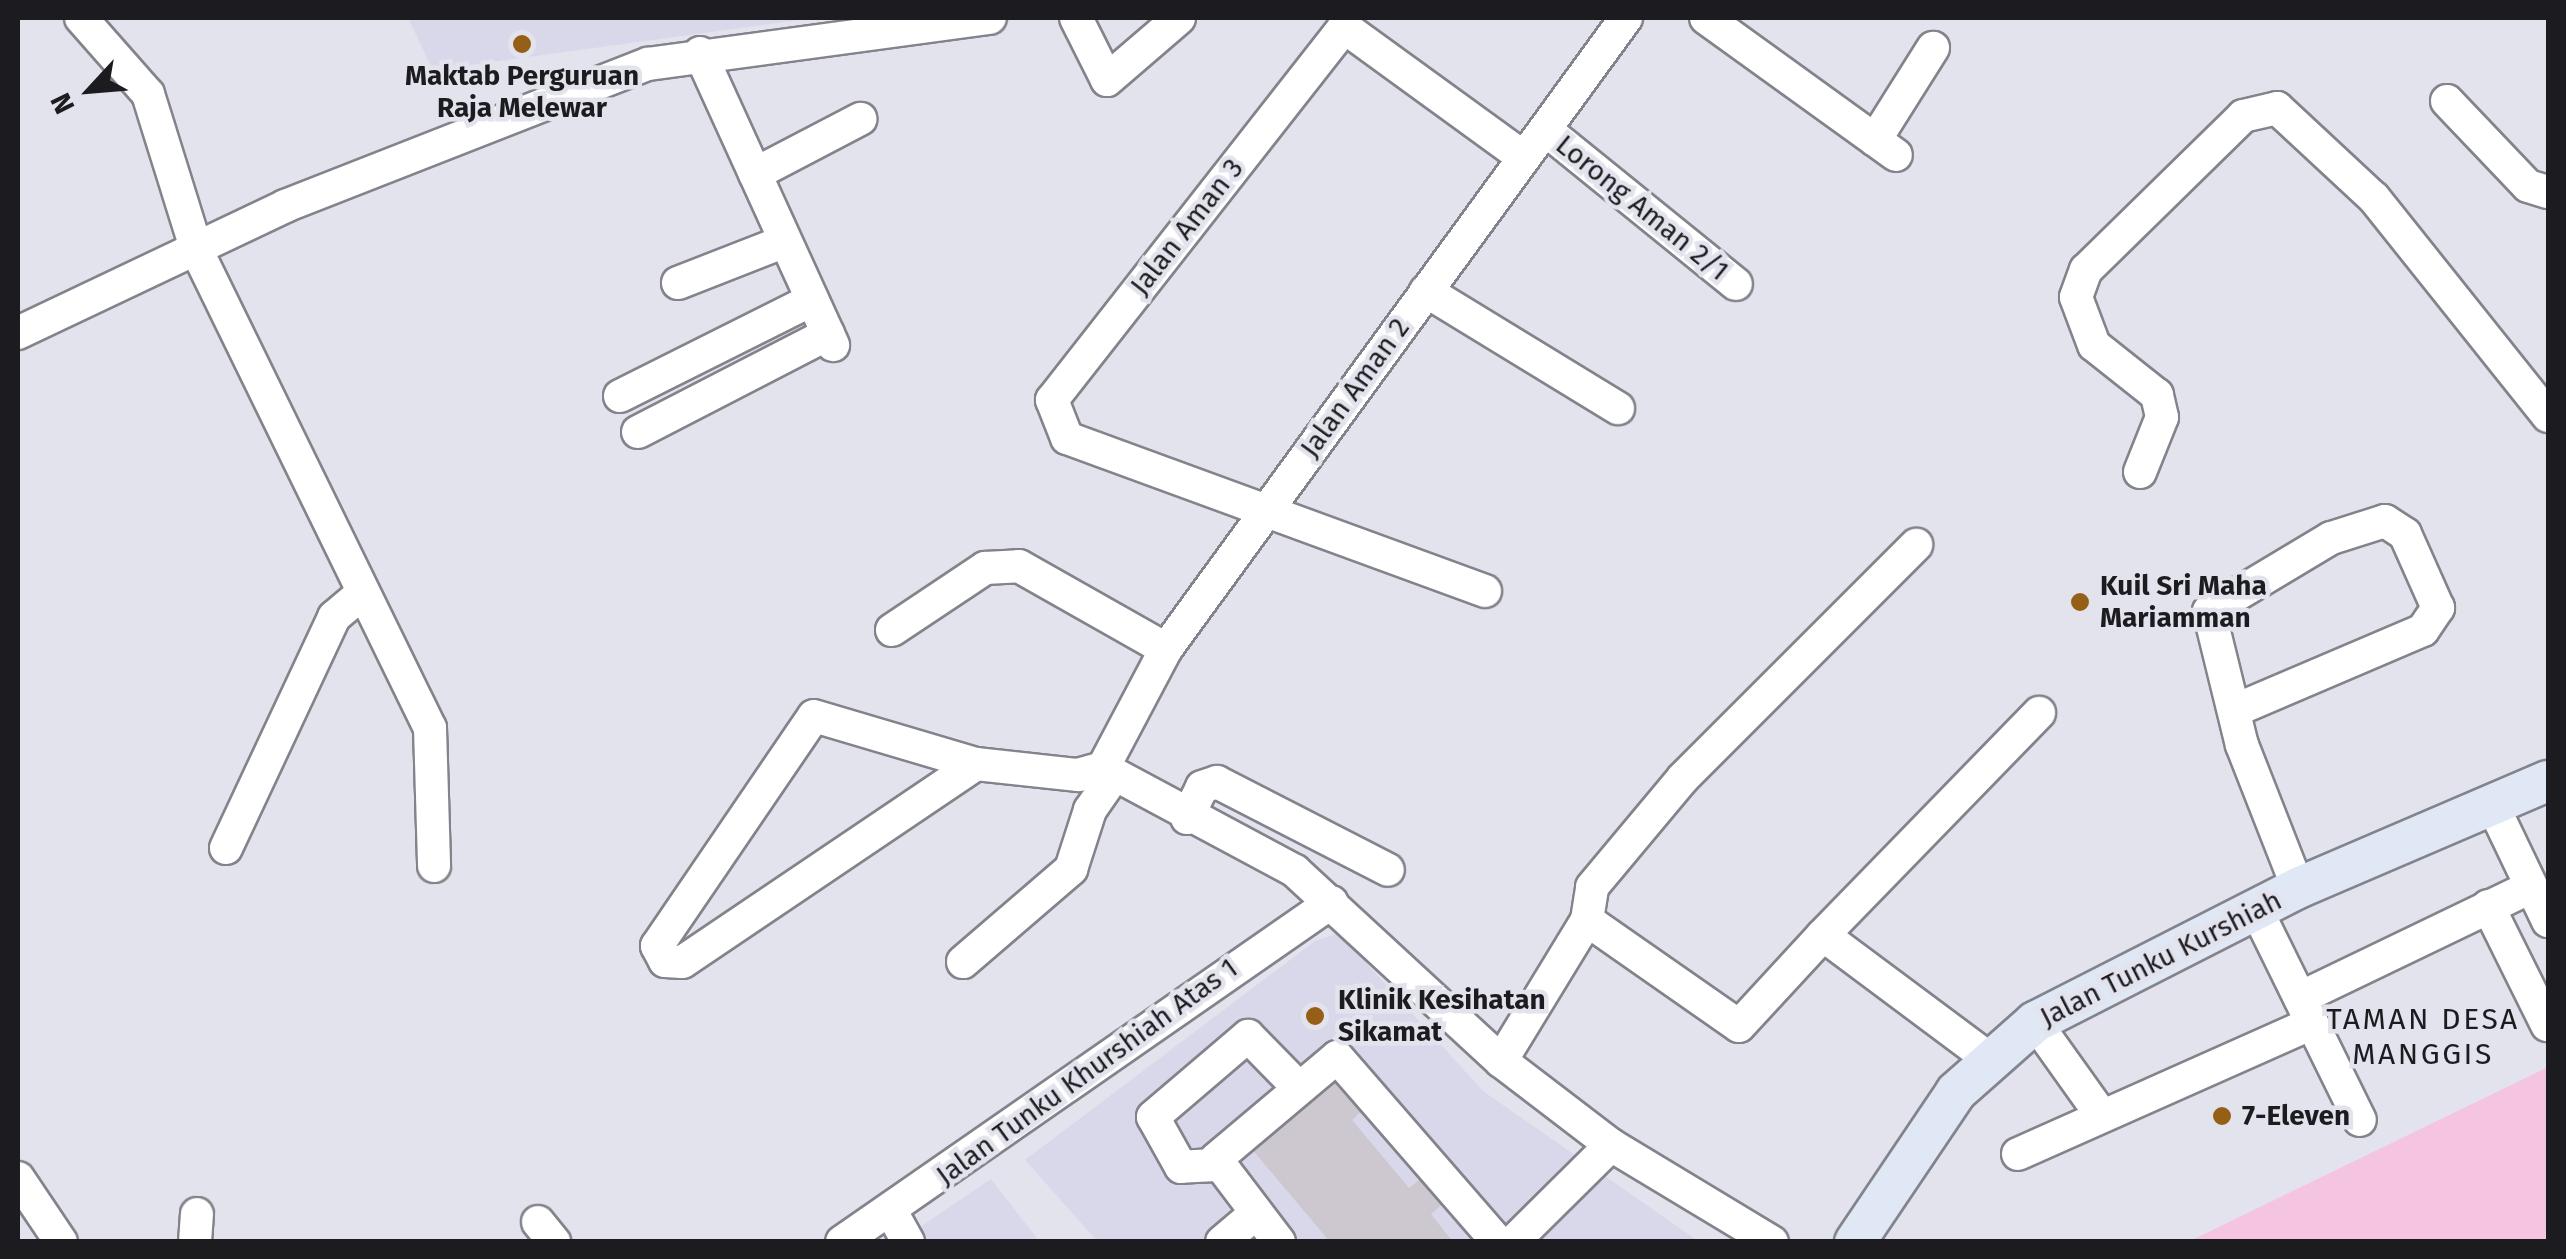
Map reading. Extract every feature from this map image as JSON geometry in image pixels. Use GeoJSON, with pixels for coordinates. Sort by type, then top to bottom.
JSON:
{"type":"FeatureCollection","features":[{"type":"Feature","properties":{"kind":"main road","name":"Jalan Tunku Kurshiah"},"geometry":{"type":"LineString","coordinates":[[1854,1242],[1897,1170],[1988,1058],[2036,1022],[2298,888],[2491,802],[2548,781]]}},
{"type":"Feature","properties":{"kind":"street"},"geometry":{"type":"LineString","coordinates":[[82,18],[148,94],[196,252],[430,728],[434,866]]}},
{"type":"Feature","properties":{"kind":"street"},"geometry":{"type":"LineString","coordinates":[[18,333],[422,151],[700,52],[990,18]]}},
{"type":"Feature","properties":{"kind":"street"},"geometry":{"type":"LineString","coordinates":[[1076,18],[1107,80],[1179,18]]}},
{"type":"Feature","properties":{"kind":"street","name":"Jalan Aman 2"},"geometry":{"type":"LineString","coordinates":[[963,962],[1072,868],[1090,810],[1166,649],[1626,18]]}},
{"type":"Feature","properties":{"kind":"street"},"geometry":{"type":"LineString","coordinates":[[1712,19],[1885,148],[1933,48]]}},
{"type":"Feature","properties":{"kind":"street","name":"Jalan Aman 3"},"geometry":{"type":"LineString","coordinates":[[1268,514],[1068,438],[1052,400],[1344,27],[1523,158]]}},
{"type":"Feature","properties":{"kind":"street"},"geometry":{"type":"LineString","coordinates":[[638,432],[831,340],[700,52]]}},
{"type":"Feature","properties":{"kind":"street"},"geometry":{"type":"LineString","coordinates":[[2447,101],[2528,186],[2548,192]]}},
{"type":"Feature","properties":{"kind":"street"},"geometry":{"type":"LineString","coordinates":[[2140,472],[2162,417],[2158,394],[2094,345],[2076,298],[2086,270],[2243,116],[2277,108],[2374,198],[2548,416]]}},
{"type":"Feature","properties":{"kind":"street"},"geometry":{"type":"LineString","coordinates":[[755,174],[860,120]]}},
{"type":"Feature","properties":{"kind":"street","name":"Lorong Aman 2/1"},"geometry":{"type":"LineString","coordinates":[[1547,131],[1736,284]]}},
{"type":"Feature","properties":{"kind":"street"},"geometry":{"type":"LineString","coordinates":[[678,283],[785,241]]}},
{"type":"Feature","properties":{"kind":"street"},"geometry":{"type":"LineString","coordinates":[[1426,291],[1618,408]]}},
{"type":"Feature","properties":{"kind":"street"},"geometry":{"type":"LineString","coordinates":[[620,396],[812,300]]}},
{"type":"Feature","properties":{"kind":"street"},"geometry":{"type":"LineString","coordinates":[[1268,514],[1485,591]]}},
{"type":"Feature","properties":{"kind":"street"},"geometry":{"type":"LineString","coordinates":[[2238,709],[2423,630],[2438,608],[2404,534],[2385,521],[2331,538],[2217,600],[2210,624],[2238,709],[2242,746],[2298,888]]}},
{"type":"Feature","properties":{"kind":"street"},"geometry":{"type":"LineString","coordinates":[[1501,1061],[1587,920],[1592,888],[1683,778],[1916,545]]}},
{"type":"Feature","properties":{"kind":"street"},"geometry":{"type":"LineString","coordinates":[[892,630],[985,568],[1019,566],[1166,649]]}},
{"type":"Feature","properties":{"kind":"street"},"geometry":{"type":"LineString","coordinates":[[226,848],[334,617],[363,593]]}},
{"type":"Feature","properties":{"kind":"street"},"geometry":{"type":"LineString","coordinates":[[1587,920],[1740,1026],[2039,713]]}},
{"type":"Feature","properties":{"kind":"street"},"geometry":{"type":"LineString","coordinates":[[976,764],[682,962],[665,962],[657,946],[801,723],[829,716],[976,764],[1078,775],[1107,774],[1296,871],[1501,1061],[1612,1145],[1772,1242]]}},
{"type":"Feature","properties":{"kind":"street"},"geometry":{"type":"LineString","coordinates":[[1187,818],[1202,787],[1217,782],[1388,870]]}},
{"type":"Feature","properties":{"kind":"street"},"geometry":{"type":"LineString","coordinates":[[2491,802],[2548,921]]}},
{"type":"Feature","properties":{"kind":"street"},"geometry":{"type":"LineString","coordinates":[[2018,1154],[2102,1116],[2306,1010],[2488,906],[2531,887]]}},
{"type":"Feature","properties":{"kind":"street","name":"Jalan Tunku Khurshiah Atas 1"},"geometry":{"type":"LineString","coordinates":[[842,1242],[900,1228],[1332,902]]}},
{"type":"Feature","properties":{"kind":"street"},"geometry":{"type":"LineString","coordinates":[[2488,906],[2547,1025]]}},
{"type":"Feature","properties":{"kind":"street"},"geometry":{"type":"LineString","coordinates":[[2256,909],[2360,1120]]}},
{"type":"Feature","properties":{"kind":"street"},"geometry":{"type":"LineString","coordinates":[[1823,935],[1988,1058]]}},
{"type":"Feature","properties":{"kind":"street"},"geometry":{"type":"LineString","coordinates":[[2036,1022],[2102,1116]]}},
{"type":"Feature","properties":{"kind":"street"},"geometry":{"type":"LineString","coordinates":[[1216,1165],[1181,1167],[1153,1117],[1248,1036],[1298,1087]]}},
{"type":"Feature","properties":{"kind":"street"},"geometry":{"type":"LineString","coordinates":[[1216,1165],[1222,1148],[1337,1057],[1498,1242]]}},
{"type":"Feature","properties":{"kind":"street"},"geometry":{"type":"LineString","coordinates":[[1513,1242],[1612,1145]]}},
{"type":"Feature","properties":{"kind":"street"},"geometry":{"type":"LineString","coordinates":[[1216,1165],[1278,1242]]}},
{"type":"Feature","properties":{"kind":"street"},"geometry":{"type":"LineString","coordinates":[[18,1178],[61,1242]]}},
{"type":"Feature","properties":{"kind":"street"},"geometry":{"type":"LineString","coordinates":[[1222,1242],[1255,1214]]}},
{"type":"Feature","properties":{"kind":"shaded area","name":"Maktab Perguruan Raja Melewar"},"geometry":{"type":"Polygon","coordinates":[[[408,18],[814,18],[433,70],[408,18]]]}},
{"type":"Feature","properties":{"kind":"shaded area","name":"Klinik Kesihatan Sikamat"},"geometry":{"type":"Polygon","coordinates":[[[1339,933],[1483,1091],[1698,1241],[1097,1241],[1025,1160],[1315,941],[1339,933]]]}},
{"type":"Feature","properties":{"kind":"shaded area"},"geometry":{"type":"Polygon","coordinates":[[[2548,1067],[2548,1241],[2190,1241],[2548,1067]]]}},
{"type":"Feature","properties":{"kind":"shaded area"},"geometry":{"type":"Polygon","coordinates":[[[991,1179],[1039,1241],[898,1242],[991,1179]]]}},
{"type":"Feature","properties":{"kind":"building"},"geometry":{"type":"Polygon","coordinates":[[[1333,1069],[1365,1108],[1352,1120],[1409,1188],[1424,1176],[1445,1202],[1431,1214],[1453,1242],[1330,1242],[1246,1142],[1333,1069]]]}},
{"type":"Feature","properties":{"kind":"place","name":"Maktab Perguruan Raja Melewar"},"geometry":{"type":"Point","coordinates":[522,44]}},
{"type":"Feature","properties":{"kind":"place","name":"Kuil Sri Maha Mariamman"},"geometry":{"type":"Point","coordinates":[2080,602]}},
{"type":"Feature","properties":{"kind":"place","name":"Klinik Kesihatan Sikamat"},"geometry":{"type":"Point","coordinates":[1315,1016]}},
{"type":"Feature","properties":{"kind":"place","name":"7-Eleven"},"geometry":{"type":"Point","coordinates":[2222,1116]}},
{"type":"Feature","properties":{"kind":"district","name":"TAMAN DESA MANGGIS"},"geometry":{"type":"Point","coordinates":[2423,1036]}}]}
